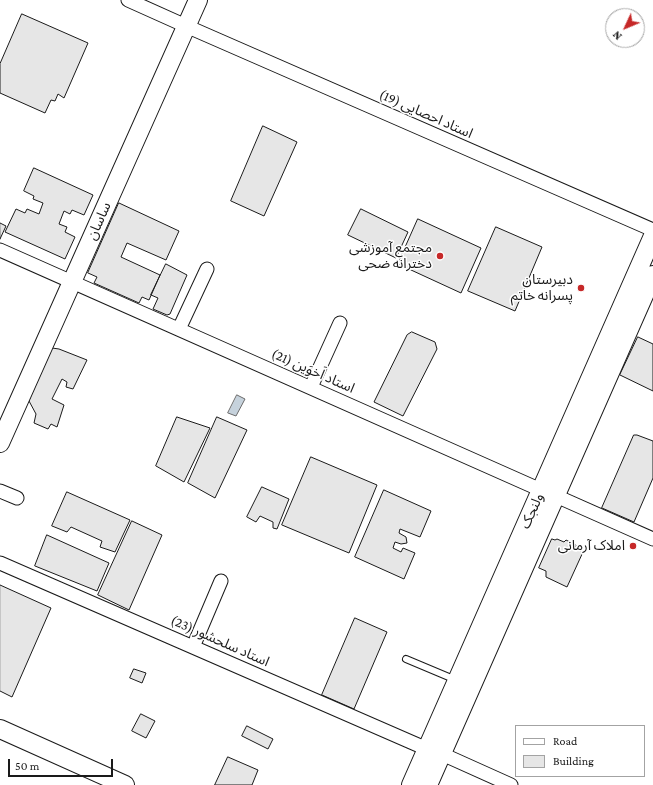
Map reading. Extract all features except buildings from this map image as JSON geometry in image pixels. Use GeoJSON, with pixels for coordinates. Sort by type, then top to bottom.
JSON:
{"type":"FeatureCollection","features":[{"type":"Feature","properties":{"kind":"main road","name":"ساسان"},"geometry":{"type":"LineString","coordinates":[[0,443],[198,0]]}},
{"type":"Feature","properties":{"kind":"main road","name":"ولنجک"},"geometry":{"type":"LineString","coordinates":[[411,785],[435,752],[549,493],[653,236]]}},
{"type":"Feature","properties":{"kind":"main road","name":"ولنجک"},"geometry":{"type":"LineString","coordinates":[[428,785],[435,752],[457,681],[653,275]]}},
{"type":"Feature","properties":{"kind":"main road"},"geometry":{"type":"LineString","coordinates":[[0,729],[125,785]]}},
{"type":"Feature","properties":{"kind":"street","name":"استاد احصایی (19)"},"geometry":{"type":"LineString","coordinates":[[128,0],[653,230]]}},
{"type":"Feature","properties":{"kind":"street","name":"استاد اَخوَين (21)"},"geometry":{"type":"LineString","coordinates":[[0,250],[653,539]]}},
{"type":"Feature","properties":{"kind":"street"},"geometry":{"type":"LineString","coordinates":[[180,329],[207,269]]}},
{"type":"Feature","properties":{"kind":"street"},"geometry":{"type":"LineString","coordinates":[[311,387],[340,323]]}},
{"type":"Feature","properties":{"kind":"street"},"geometry":{"type":"LineString","coordinates":[[0,491],[17,498]]}},
{"type":"Feature","properties":{"kind":"street","name":"استاد سلحشور (23)"},"geometry":{"type":"LineString","coordinates":[[0,563],[511,785]]}},
{"type":"Feature","properties":{"kind":"street"},"geometry":{"type":"LineString","coordinates":[[193,647],[221,580]]}},
{"type":"Feature","properties":{"kind":"lane"},"geometry":{"type":"LineString","coordinates":[[406,659],[457,681]]}},
{"type":"Feature","properties":{"kind":"shaded area"},"geometry":{"type":"Polygon","coordinates":[[[237,395],[245,399],[236,416],[228,413],[237,395]]]}},
{"type":"Feature","properties":{"kind":"place","name":"مجتمع آموزشی دخترانه ضحی"},"geometry":{"type":"Point","coordinates":[440,256]}},
{"type":"Feature","properties":{"kind":"place","name":"دبیرستان پسرانه خاتم"},"geometry":{"type":"Point","coordinates":[581,288]}},
{"type":"Feature","properties":{"kind":"place","name":"املاک آرمانی"},"geometry":{"type":"Point","coordinates":[633,546]}}]}
